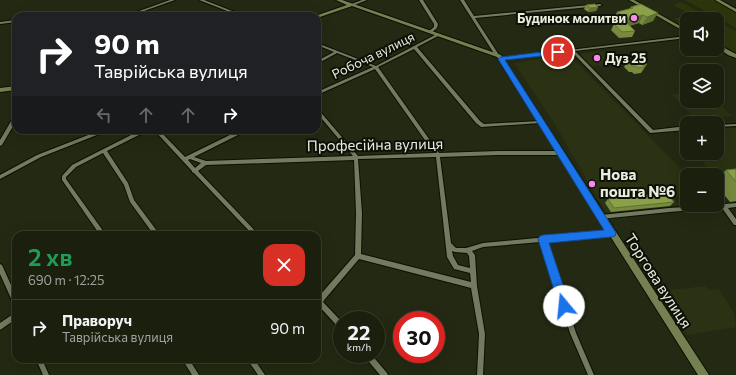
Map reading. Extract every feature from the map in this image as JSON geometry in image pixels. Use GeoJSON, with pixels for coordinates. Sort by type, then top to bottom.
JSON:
{"type":"FeatureCollection","features":[{"type":"Feature","properties":{"kind":"street"},"geometry":{"type":"LineString","coordinates":[[138,12],[173,0]]}},
{"type":"Feature","properties":{"kind":"street"},"geometry":{"type":"LineString","coordinates":[[201,0],[232,12]]}},
{"type":"Feature","properties":{"kind":"street"},"geometry":{"type":"LineString","coordinates":[[338,0],[499,57],[680,38]]}},
{"type":"Feature","properties":{"kind":"street"},"geometry":{"type":"LineString","coordinates":[[321,16],[365,0]]}},
{"type":"Feature","properties":{"kind":"street"},"geometry":{"type":"LineString","coordinates":[[422,0],[436,24],[436,27],[430,32]]}},
{"type":"Feature","properties":{"kind":"street","name":"Торгова вулиця"},"geometry":{"type":"LineString","coordinates":[[462,0],[704,375]]}},
{"type":"Feature","properties":{"kind":"street"},"geometry":{"type":"LineString","coordinates":[[631,0],[680,28]]}},
{"type":"Feature","properties":{"kind":"street"},"geometry":{"type":"LineString","coordinates":[[638,0],[680,24]]}},
{"type":"Feature","properties":{"kind":"street"},"geometry":{"type":"LineString","coordinates":[[717,0],[736,11]]}},
{"type":"Feature","properties":{"kind":"street"},"geometry":{"type":"LineString","coordinates":[[473,17],[600,5]]}},
{"type":"Feature","properties":{"kind":"street"},"geometry":{"type":"LineString","coordinates":[[0,26],[2,23],[12,22]]}},
{"type":"Feature","properties":{"kind":"street","name":"Робоча вулиця"},"geometry":{"type":"LineString","coordinates":[[321,92],[376,67],[438,35]]}},
{"type":"Feature","properties":{"kind":"street"},"geometry":{"type":"LineString","coordinates":[[321,46],[376,67],[438,156],[450,258],[453,264],[460,269],[473,271]]}},
{"type":"Feature","properties":{"kind":"street"},"geometry":{"type":"LineString","coordinates":[[415,47],[483,126],[540,122]]}},
{"type":"Feature","properties":{"kind":"street"},"geometry":{"type":"LineString","coordinates":[[572,50],[652,132],[680,129]]}},
{"type":"Feature","properties":{"kind":"street"},"geometry":{"type":"LineString","coordinates":[[724,51],[736,57]]}},
{"type":"Feature","properties":{"kind":"street"},"geometry":{"type":"LineString","coordinates":[[321,61],[337,52]]}},
{"type":"Feature","properties":{"kind":"street"},"geometry":{"type":"LineString","coordinates":[[0,90],[12,88]]}},
{"type":"Feature","properties":{"kind":"street"},"geometry":{"type":"LineString","coordinates":[[321,115],[356,157],[359,213],[358,256],[321,298]]}},
{"type":"Feature","properties":{"kind":"street"},"geometry":{"type":"LineString","coordinates":[[0,144],[12,124]]}},
{"type":"Feature","properties":{"kind":"street"},"geometry":{"type":"LineString","coordinates":[[724,125],[736,124]]}},
{"type":"Feature","properties":{"kind":"street"},"geometry":{"type":"LineString","coordinates":[[0,177],[39,156],[95,134]]}},
{"type":"Feature","properties":{"kind":"street"},"geometry":{"type":"LineString","coordinates":[[100,231],[64,179],[67,171],[137,134]]}},
{"type":"Feature","properties":{"kind":"street"},"geometry":{"type":"LineString","coordinates":[[160,134],[187,159],[194,171],[252,231]]}},
{"type":"Feature","properties":{"kind":"street"},"geometry":{"type":"LineString","coordinates":[[187,159],[236,134]]}},
{"type":"Feature","properties":{"kind":"street"},"geometry":{"type":"LineString","coordinates":[[104,151],[126,184],[132,201],[154,231]]}},
{"type":"Feature","properties":{"kind":"street","name":"Професійна вулиця"},"geometry":{"type":"LineString","coordinates":[[205,163],[498,153],[560,153]]}},
{"type":"Feature","properties":{"kind":"street"},"geometry":{"type":"LineString","coordinates":[[187,159],[199,160],[205,163],[194,171]]}},
{"type":"Feature","properties":{"kind":"street"},"geometry":{"type":"LineString","coordinates":[[724,205],[736,205]]}},
{"type":"Feature","properties":{"kind":"street"},"geometry":{"type":"LineString","coordinates":[[724,206],[736,223]]}},
{"type":"Feature","properties":{"kind":"street"},"geometry":{"type":"LineString","coordinates":[[601,217],[680,209]]}},
{"type":"Feature","properties":{"kind":"street"},"geometry":{"type":"LineString","coordinates":[[448,244],[453,249],[468,250],[482,245],[611,233]]}},
{"type":"Feature","properties":{"kind":"street"},"geometry":{"type":"LineString","coordinates":[[543,239],[573,333],[591,375]]}},
{"type":"Feature","properties":{"kind":"street"},"geometry":{"type":"LineString","coordinates":[[480,375],[482,334],[474,286],[473,257],[476,250],[482,245]]}},
{"type":"Feature","properties":{"kind":"street"},"geometry":{"type":"LineString","coordinates":[[468,250],[473,257]]}},
{"type":"Feature","properties":{"kind":"street"},"geometry":{"type":"LineString","coordinates":[[358,256],[474,286]]}},
{"type":"Feature","properties":{"kind":"street"},"geometry":{"type":"LineString","coordinates":[[0,267],[12,294]]}},
{"type":"Feature","properties":{"kind":"street"},"geometry":{"type":"LineString","coordinates":[[321,304],[333,317]]}},
{"type":"Feature","properties":{"kind":"street"},"geometry":{"type":"LineString","coordinates":[[0,327],[12,318]]}},
{"type":"Feature","properties":{"kind":"street"},"geometry":{"type":"LineString","coordinates":[[41,363],[46,375]]}},
{"type":"Feature","properties":{"kind":"street"},"geometry":{"type":"LineString","coordinates":[[188,363],[196,375]]}},
{"type":"Feature","properties":{"kind":"street"},"geometry":{"type":"LineString","coordinates":[[253,363],[262,375]]}},
{"type":"Feature","properties":{"kind":"street"},"geometry":{"type":"LineString","coordinates":[[375,363],[386,375]]}},
{"type":"Feature","properties":{"kind":"shaded area"},"geometry":{"type":"Polygon","coordinates":[[[685,0],[713,0],[736,12],[736,28],[724,21],[724,12],[707,12],[685,0]]]}},
{"type":"Feature","properties":{"kind":"shaded area"},"geometry":{"type":"Polygon","coordinates":[[[681,2],[700,12],[685,12],[673,5],[681,2]]]}},
{"type":"Feature","properties":{"kind":"shaded area"},"geometry":{"type":"Polygon","coordinates":[[[680,17],[680,22],[674,19],[680,17]]]}},
{"type":"Feature","properties":{"kind":"shaded area"},"geometry":{"type":"Polygon","coordinates":[[[724,25],[736,31],[736,54],[724,47],[724,25]]]}},
{"type":"Feature","properties":{"kind":"shaded area"},"geometry":{"type":"Polygon","coordinates":[[[612,50],[625,63],[591,67],[579,54],[612,50]]]}},
{"type":"Feature","properties":{"kind":"shaded area"},"geometry":{"type":"Polygon","coordinates":[[[568,54],[680,168],[680,197],[674,197],[679,205],[606,213],[553,121],[514,63],[568,54]]]}},
{"type":"Feature","properties":{"kind":"shaded area"},"geometry":{"type":"Polygon","coordinates":[[[680,93],[680,103],[671,94],[680,93]]]}},
{"type":"Feature","properties":{"kind":"shaded area"},"geometry":{"type":"Polygon","coordinates":[[[684,108],[723,108],[732,116],[724,117],[692,116],[684,108]]]}},
{"type":"Feature","properties":{"kind":"shaded area"},"geometry":{"type":"Polygon","coordinates":[[[736,128],[736,204],[732,204],[724,192],[724,168],[707,168],[702,160],[724,160],[724,129],[736,128]]]}},
{"type":"Feature","properties":{"kind":"shaded area"},"geometry":{"type":"Polygon","coordinates":[[[705,286],[709,290],[719,289],[734,313],[736,327],[687,335],[659,293],[661,291],[705,286]]]}},
{"type":"Feature","properties":{"kind":"building"},"geometry":{"type":"Polygon","coordinates":[[[595,4],[598,7],[590,8],[586,5],[595,4]]]}},
{"type":"Feature","properties":{"kind":"building"},"geometry":{"type":"Polygon","coordinates":[[[641,4],[658,13],[647,17],[643,15],[628,19],[617,12],[633,8],[631,7],[641,4]]]}},
{"type":"Feature","properties":{"kind":"building"},"geometry":{"type":"Polygon","coordinates":[[[627,23],[635,31],[622,32],[614,24],[627,23]]]}},
{"type":"Feature","properties":{"kind":"building"},"geometry":{"type":"Polygon","coordinates":[[[642,59],[647,64],[643,65],[645,67],[638,68],[636,66],[632,66],[627,61],[642,59]]]}},
{"type":"Feature","properties":{"kind":"building"},"geometry":{"type":"Polygon","coordinates":[[[736,169],[736,182],[726,170],[736,169]]]}},
{"type":"Feature","properties":{"kind":"building"},"geometry":{"type":"Polygon","coordinates":[[[667,193],[674,202],[614,208],[608,199],[667,193]]]}},
{"type":"Feature","properties":{"kind":"place","name":"Будинок молитви"},"geometry":{"type":"Point","coordinates":[634,18]}},
{"type":"Feature","properties":{"kind":"place","name":"Дуз 25"},"geometry":{"type":"Point","coordinates":[597,58]}},
{"type":"Feature","properties":{"kind":"place","name":"Нова пошта №6"},"geometry":{"type":"Point","coordinates":[592,184]}},
{"type":"Feature","properties":{"kind":"route"},"geometry":{"type":"LineString","coordinates":[[558,52],[501,59],[611,233],[543,239],[564,306]]}}]}
